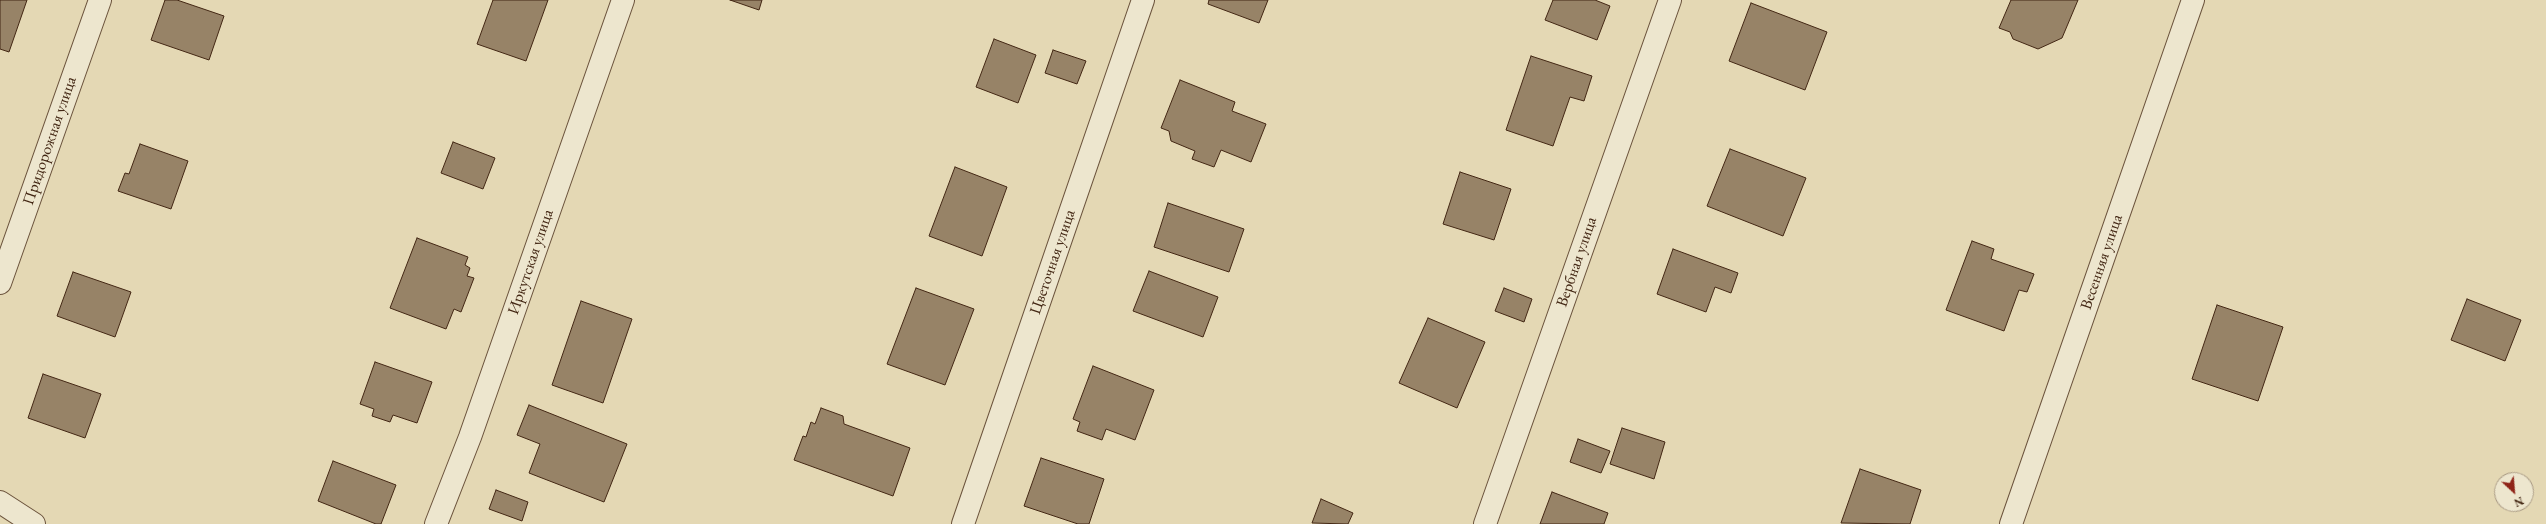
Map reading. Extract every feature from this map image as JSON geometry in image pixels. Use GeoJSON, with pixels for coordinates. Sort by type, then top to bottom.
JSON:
{"type":"FeatureCollection","features":[{"type":"Feature","properties":{"kind":"street","name":"Придорожная улица"},"geometry":{"type":"LineString","coordinates":[[0,283],[100,0]]}},
{"type":"Feature","properties":{"kind":"street","name":"Иркутская улица"},"geometry":{"type":"LineString","coordinates":[[436,524],[470,437],[623,0]]}},
{"type":"Feature","properties":{"kind":"street","name":"Цветочная улица"},"geometry":{"type":"LineString","coordinates":[[963,524],[1143,0]]}},
{"type":"Feature","properties":{"kind":"street","name":"Вербная улица"},"geometry":{"type":"LineString","coordinates":[[1485,524],[1670,0]]}},
{"type":"Feature","properties":{"kind":"street","name":"Весенняя улица"},"geometry":{"type":"LineString","coordinates":[[2011,524],[2193,0]]}},
{"type":"Feature","properties":{"kind":"street"},"geometry":{"type":"LineString","coordinates":[[0,502],[34,524]]}},
{"type":"Feature","properties":{"kind":"building"},"geometry":{"type":"Polygon","coordinates":[[[0,0],[27,0],[9,52],[0,49],[0,0]]]}},
{"type":"Feature","properties":{"kind":"building"},"geometry":{"type":"Polygon","coordinates":[[[165,0],[177,0],[224,16],[209,60],[151,40],[165,0]]]}},
{"type":"Feature","properties":{"kind":"building"},"geometry":{"type":"Polygon","coordinates":[[[493,0],[548,0],[526,61],[477,44],[493,0]]]}},
{"type":"Feature","properties":{"kind":"building"},"geometry":{"type":"Polygon","coordinates":[[[730,0],[762,0],[759,10],[730,0]]]}},
{"type":"Feature","properties":{"kind":"building"},"geometry":{"type":"Polygon","coordinates":[[[1209,0],[1268,0],[1259,23],[1208,4],[1209,0]]]}},
{"type":"Feature","properties":{"kind":"building"},"geometry":{"type":"Polygon","coordinates":[[[1553,0],[1595,0],[1610,6],[1597,40],[1545,20],[1553,0]]]}},
{"type":"Feature","properties":{"kind":"building"},"geometry":{"type":"Polygon","coordinates":[[[2011,0],[2078,0],[2062,38],[2038,49],[2013,39],[2010,32],[1999,28],[2011,0]]]}},
{"type":"Feature","properties":{"kind":"building"},"geometry":{"type":"Polygon","coordinates":[[[1751,3],[1827,32],[1805,90],[1729,61],[1751,3]]]}},
{"type":"Feature","properties":{"kind":"building"},"geometry":{"type":"Polygon","coordinates":[[[994,39],[1036,55],[1018,103],[976,87],[994,39]]]}},
{"type":"Feature","properties":{"kind":"building"},"geometry":{"type":"Polygon","coordinates":[[[1053,50],[1086,61],[1077,84],[1045,73],[1053,50]]]}},
{"type":"Feature","properties":{"kind":"building"},"geometry":{"type":"Polygon","coordinates":[[[1531,56],[1592,76],[1584,101],[1570,97],[1553,146],[1506,130],[1531,56]]]}},
{"type":"Feature","properties":{"kind":"building"},"geometry":{"type":"Polygon","coordinates":[[[1180,80],[1235,102],[1232,111],[1266,124],[1251,162],[1221,150],[1214,167],[1192,159],[1195,151],[1171,141],[1169,131],[1161,128],[1180,80]]]}},
{"type":"Feature","properties":{"kind":"building"},"geometry":{"type":"Polygon","coordinates":[[[453,142],[495,158],[483,189],[441,173],[453,142]]]}},
{"type":"Feature","properties":{"kind":"building"},"geometry":{"type":"Polygon","coordinates":[[[140,144],[188,161],[171,209],[118,191],[125,173],[129,174],[140,144]]]}},
{"type":"Feature","properties":{"kind":"building"},"geometry":{"type":"Polygon","coordinates":[[[1730,149],[1806,178],[1783,236],[1707,206],[1730,149]]]}},
{"type":"Feature","properties":{"kind":"building"},"geometry":{"type":"Polygon","coordinates":[[[955,167],[1007,187],[982,256],[929,236],[955,167]]]}},
{"type":"Feature","properties":{"kind":"building"},"geometry":{"type":"Polygon","coordinates":[[[1460,172],[1511,189],[1494,240],[1443,224],[1460,172]]]}},
{"type":"Feature","properties":{"kind":"building"},"geometry":{"type":"Polygon","coordinates":[[[1168,203],[1244,229],[1229,272],[1154,247],[1168,203]]]}},
{"type":"Feature","properties":{"kind":"building"},"geometry":{"type":"Polygon","coordinates":[[[417,238],[468,257],[465,265],[470,268],[467,276],[474,278],[461,312],[454,309],[446,329],[390,308],[417,238]]]}},
{"type":"Feature","properties":{"kind":"building"},"geometry":{"type":"Polygon","coordinates":[[[1972,241],[1994,249],[1991,259],[2034,274],[2027,292],[2019,290],[2004,331],[1946,310],[1972,241]]]}},
{"type":"Feature","properties":{"kind":"building"},"geometry":{"type":"Polygon","coordinates":[[[1673,249],[1738,273],[1731,293],[1715,287],[1706,312],[1657,294],[1673,249]]]}},
{"type":"Feature","properties":{"kind":"building"},"geometry":{"type":"Polygon","coordinates":[[[1149,271],[1218,297],[1203,337],[1133,311],[1149,271]]]}},
{"type":"Feature","properties":{"kind":"building"},"geometry":{"type":"Polygon","coordinates":[[[73,272],[131,292],[115,337],[57,316],[73,272]]]}},
{"type":"Feature","properties":{"kind":"building"},"geometry":{"type":"Polygon","coordinates":[[[916,288],[974,309],[945,385],[887,364],[916,288]]]}},
{"type":"Feature","properties":{"kind":"building"},"geometry":{"type":"Polygon","coordinates":[[[1504,288],[1532,299],[1524,322],[1495,311],[1504,288]]]}},
{"type":"Feature","properties":{"kind":"building"},"geometry":{"type":"Polygon","coordinates":[[[2467,299],[2521,320],[2505,361],[2451,340],[2467,299]]]}},
{"type":"Feature","properties":{"kind":"building"},"geometry":{"type":"Polygon","coordinates":[[[581,301],[632,319],[603,403],[552,385],[581,301]]]}},
{"type":"Feature","properties":{"kind":"building"},"geometry":{"type":"Polygon","coordinates":[[[2217,305],[2283,327],[2258,401],[2192,379],[2217,305]]]}},
{"type":"Feature","properties":{"kind":"building"},"geometry":{"type":"Polygon","coordinates":[[[1428,318],[1485,342],[1457,408],[1399,383],[1428,318]]]}},
{"type":"Feature","properties":{"kind":"building"},"geometry":{"type":"Polygon","coordinates":[[[375,362],[432,382],[417,423],[393,415],[390,422],[372,416],[374,409],[360,404],[375,362]]]}},
{"type":"Feature","properties":{"kind":"building"},"geometry":{"type":"Polygon","coordinates":[[[1093,366],[1154,390],[1135,440],[1106,429],[1102,440],[1077,431],[1080,422],[1073,419],[1093,366]]]}},
{"type":"Feature","properties":{"kind":"building"},"geometry":{"type":"Polygon","coordinates":[[[43,374],[101,394],[85,438],[28,418],[43,374]]]}},
{"type":"Feature","properties":{"kind":"building"},"geometry":{"type":"Polygon","coordinates":[[[529,405],[627,444],[604,502],[529,473],[540,444],[517,435],[529,405]]]}},
{"type":"Feature","properties":{"kind":"building"},"geometry":{"type":"Polygon","coordinates":[[[821,408],[843,416],[844,424],[910,448],[893,496],[794,460],[803,436],[806,437],[811,422],[815,424],[821,408]]]}},
{"type":"Feature","properties":{"kind":"building"},"geometry":{"type":"Polygon","coordinates":[[[1622,428],[1665,442],[1654,479],[1610,464],[1622,428]]]}},
{"type":"Feature","properties":{"kind":"building"},"geometry":{"type":"Polygon","coordinates":[[[1578,439],[1610,451],[1601,473],[1570,462],[1578,439]]]}},
{"type":"Feature","properties":{"kind":"building"},"geometry":{"type":"Polygon","coordinates":[[[1041,458],[1104,479],[1089,524],[1078,524],[1024,506],[1041,458]]]}},
{"type":"Feature","properties":{"kind":"building"},"geometry":{"type":"Polygon","coordinates":[[[333,461],[396,485],[381,524],[376,524],[318,501],[333,461]]]}},
{"type":"Feature","properties":{"kind":"building"},"geometry":{"type":"Polygon","coordinates":[[[1860,469],[1921,490],[1910,524],[1841,523],[1860,469]]]}},
{"type":"Feature","properties":{"kind":"building"},"geometry":{"type":"Polygon","coordinates":[[[496,490],[528,502],[522,521],[489,509],[496,490]]]}},
{"type":"Feature","properties":{"kind":"building"},"geometry":{"type":"Polygon","coordinates":[[[1552,492],[1608,513],[1604,524],[1540,524],[1552,492]]]}},
{"type":"Feature","properties":{"kind":"building"},"geometry":{"type":"Polygon","coordinates":[[[1321,499],[1353,513],[1348,524],[1312,523],[1321,499]]]}}]}
